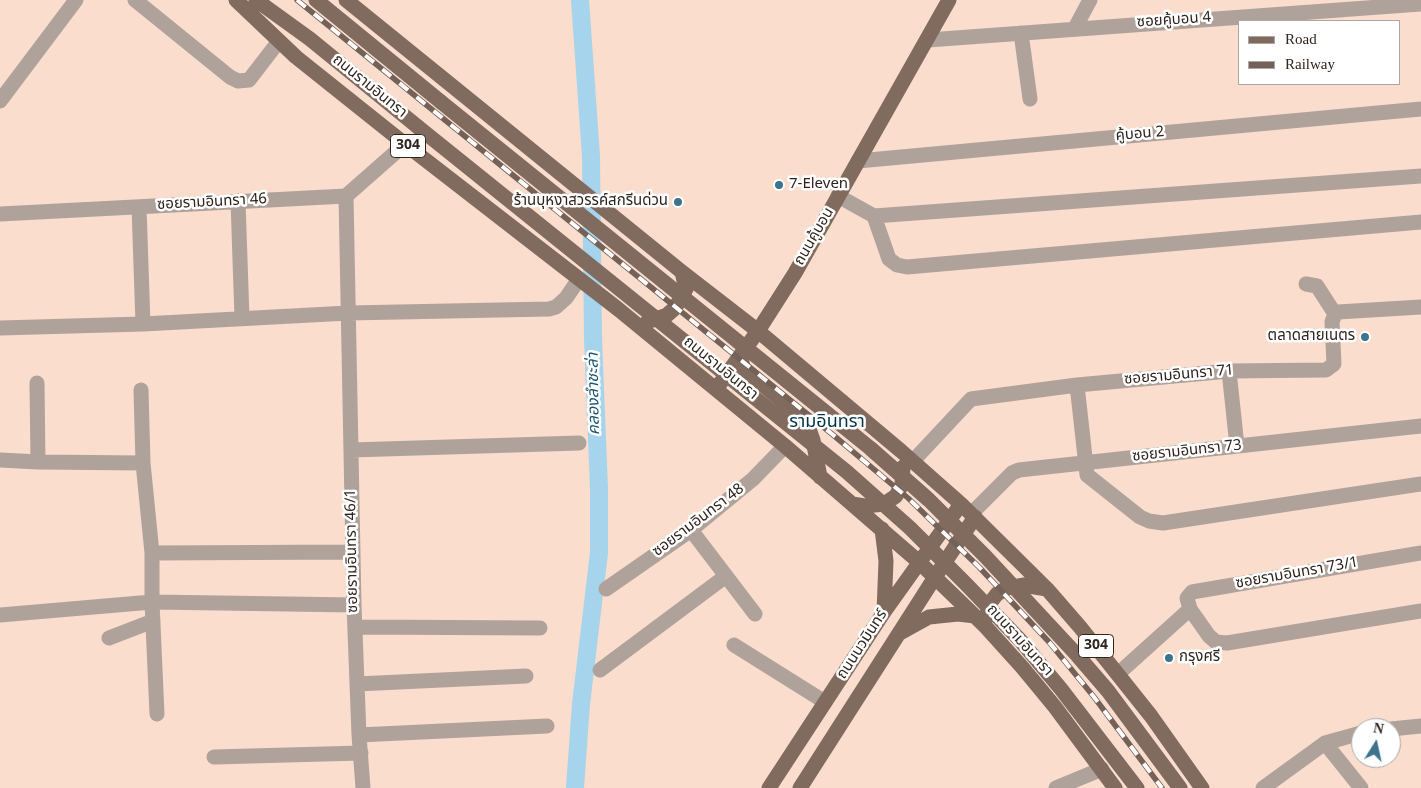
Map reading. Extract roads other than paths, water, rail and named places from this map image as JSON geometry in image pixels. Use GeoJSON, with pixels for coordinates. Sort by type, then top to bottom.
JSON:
{"type":"FeatureCollection","features":[{"type":"Feature","properties":{"kind":"main road","name":"ถนนรามอินทรา"},"geometry":{"type":"LineString","coordinates":[[236,0],[296,57],[618,309],[785,446],[919,562],[980,621],[1055,707],[1115,788]]}},
{"type":"Feature","properties":{"kind":"main road","name":"ถนนรามอินทรา"},"geometry":{"type":"LineString","coordinates":[[256,0],[310,39],[847,472],[910,528],[1020,640],[1084,717],[1137,788]]}},
{"type":"Feature","properties":{"kind":"main road","name":"304"},"geometry":{"type":"LineString","coordinates":[[316,0],[870,448],[929,500],[986,557],[1077,655],[1131,722],[1180,788]]}},
{"type":"Feature","properties":{"kind":"main road","name":"304"},"geometry":{"type":"LineString","coordinates":[[346,0],[682,272],[758,331],[901,450],[969,512],[1047,589],[1119,673],[1202,788]]}},
{"type":"Feature","properties":{"kind":"main road","name":"ถนนคู้บอน"},"geometry":{"type":"LineString","coordinates":[[716,390],[758,331],[795,273],[949,0]]}},
{"type":"Feature","properties":{"kind":"main road"},"geometry":{"type":"LineString","coordinates":[[636,325],[654,321],[667,315],[675,308],[686,289],[682,272]]}},
{"type":"Feature","properties":{"kind":"main road"},"geometry":{"type":"LineString","coordinates":[[741,355],[743,368],[802,418],[813,440],[820,478]]}},
{"type":"Feature","properties":{"kind":"main road"},"geometry":{"type":"LineString","coordinates":[[852,504],[865,506],[884,504],[896,496],[902,484],[904,466],[901,450]]}},
{"type":"Feature","properties":{"kind":"main road","name":"ถนนนวมินทร์"},"geometry":{"type":"LineString","coordinates":[[769,788],[884,612],[919,562],[969,512]]}},
{"type":"Feature","properties":{"kind":"main road","name":"ถนนนวมินทร์"},"geometry":{"type":"LineString","coordinates":[[800,788],[934,577],[969,512]]}},
{"type":"Feature","properties":{"kind":"main road"},"geometry":{"type":"LineString","coordinates":[[882,529],[886,561],[884,612]]}},
{"type":"Feature","properties":{"kind":"main road"},"geometry":{"type":"LineString","coordinates":[[898,633],[929,617],[958,614],[980,621],[997,594],[1007,588],[1022,585],[1047,589]]}},
{"type":"Feature","properties":{"kind":"street"},"geometry":{"type":"LineString","coordinates":[[0,101],[76,0]]}},
{"type":"Feature","properties":{"kind":"street"},"geometry":{"type":"LineString","coordinates":[[135,0],[230,77],[238,81],[249,80],[279,41]]}},
{"type":"Feature","properties":{"kind":"street"},"geometry":{"type":"LineString","coordinates":[[1075,28],[1090,0]]}},
{"type":"Feature","properties":{"kind":"street","name":"ซอยคู้บอน 4"},"geometry":{"type":"LineString","coordinates":[[928,40],[1421,4]]}},
{"type":"Feature","properties":{"kind":"street"},"geometry":{"type":"LineString","coordinates":[[1021,33],[1030,99]]}},
{"type":"Feature","properties":{"kind":"street","name":"คู้บอน 2"},"geometry":{"type":"LineString","coordinates":[[858,161],[1421,109]]}},
{"type":"Feature","properties":{"kind":"street"},"geometry":{"type":"LineString","coordinates":[[346,196],[405,144]]}},
{"type":"Feature","properties":{"kind":"street"},"geometry":{"type":"LineString","coordinates":[[838,196],[874,216],[1421,176]]}},
{"type":"Feature","properties":{"kind":"street","name":"ซอยรามอินทรา 46"},"geometry":{"type":"LineString","coordinates":[[0,214],[346,196]]}},
{"type":"Feature","properties":{"kind":"street","name":"ซอยรามอินทรา 46/1"},"geometry":{"type":"LineString","coordinates":[[346,196],[354,605],[363,788]]}},
{"type":"Feature","properties":{"kind":"street"},"geometry":{"type":"LineString","coordinates":[[238,201],[242,318]]}},
{"type":"Feature","properties":{"kind":"street"},"geometry":{"type":"LineString","coordinates":[[139,207],[143,324]]}},
{"type":"Feature","properties":{"kind":"street"},"geometry":{"type":"LineString","coordinates":[[874,216],[889,259],[897,265],[908,267],[1421,222]]}},
{"type":"Feature","properties":{"kind":"street"},"geometry":{"type":"LineString","coordinates":[[0,328],[143,324],[348,313],[549,309],[556,307],[582,282]]}},
{"type":"Feature","properties":{"kind":"street"},"geometry":{"type":"LineString","coordinates":[[1306,284],[1317,286],[1335,314],[1338,312],[1421,307]]}},
{"type":"Feature","properties":{"kind":"street","name":"ซอยรามอินทรา 71"},"geometry":{"type":"LineString","coordinates":[[913,461],[964,404],[971,399],[1077,385],[1229,371],[1326,370],[1334,364],[1332,322],[1335,314]]}},
{"type":"Feature","properties":{"kind":"street"},"geometry":{"type":"LineString","coordinates":[[1229,371],[1237,446]]}},
{"type":"Feature","properties":{"kind":"street"},"geometry":{"type":"LineString","coordinates":[[37,383],[38,462]]}},
{"type":"Feature","properties":{"kind":"street"},"geometry":{"type":"LineString","coordinates":[[1077,385],[1087,475],[1140,517],[1149,521],[1162,523],[1421,484]]}},
{"type":"Feature","properties":{"kind":"street"},"geometry":{"type":"LineString","coordinates":[[141,390],[143,463],[152,554],[152,602],[158,714]]}},
{"type":"Feature","properties":{"kind":"street","name":"ซอยรามอินทรา 73"},"geometry":{"type":"LineString","coordinates":[[969,512],[1012,473],[1019,470],[1421,426]]}},
{"type":"Feature","properties":{"kind":"street"},"geometry":{"type":"LineString","coordinates":[[351,450],[579,443]]}},
{"type":"Feature","properties":{"kind":"street","name":"ซอยรามอินทรา 48"},"geometry":{"type":"LineString","coordinates":[[606,589],[691,530],[753,480],[785,446]]}},
{"type":"Feature","properties":{"kind":"street"},"geometry":{"type":"LineString","coordinates":[[0,460],[143,463]]}},
{"type":"Feature","properties":{"kind":"street"},"geometry":{"type":"LineString","coordinates":[[691,530],[755,614]]}},
{"type":"Feature","properties":{"kind":"street"},"geometry":{"type":"LineString","coordinates":[[152,554],[353,552]]}},
{"type":"Feature","properties":{"kind":"street","name":"ซอยรามอินทรา 73/1"},"geometry":{"type":"LineString","coordinates":[[1119,673],[1190,609],[1187,598],[1192,592],[1421,553]]}},
{"type":"Feature","properties":{"kind":"street"},"geometry":{"type":"LineString","coordinates":[[600,670],[726,576]]}},
{"type":"Feature","properties":{"kind":"street"},"geometry":{"type":"LineString","coordinates":[[0,615],[152,602],[354,605]]}},
{"type":"Feature","properties":{"kind":"street"},"geometry":{"type":"LineString","coordinates":[[1190,609],[1209,636],[1216,642],[1227,643],[1421,611]]}},
{"type":"Feature","properties":{"kind":"street"},"geometry":{"type":"LineString","coordinates":[[109,638],[153,621]]}},
{"type":"Feature","properties":{"kind":"street"},"geometry":{"type":"LineString","coordinates":[[355,627],[540,628]]}},
{"type":"Feature","properties":{"kind":"street"},"geometry":{"type":"LineString","coordinates":[[734,645],[825,702]]}},
{"type":"Feature","properties":{"kind":"street"},"geometry":{"type":"LineString","coordinates":[[357,684],[526,676]]}},
{"type":"Feature","properties":{"kind":"street"},"geometry":{"type":"LineString","coordinates":[[359,735],[547,726]]}},
{"type":"Feature","properties":{"kind":"street"},"geometry":{"type":"LineString","coordinates":[[1401,728],[1421,726]]}},
{"type":"Feature","properties":{"kind":"street"},"geometry":{"type":"LineString","coordinates":[[1263,788],[1325,743],[1351,736]]}},
{"type":"Feature","properties":{"kind":"street"},"geometry":{"type":"LineString","coordinates":[[1325,743],[1361,788]]}},
{"type":"Feature","properties":{"kind":"street"},"geometry":{"type":"LineString","coordinates":[[214,757],[360,753]]}},
{"type":"Feature","properties":{"kind":"street"},"geometry":{"type":"LineString","coordinates":[[1056,788],[1102,769]]}},
{"type":"Feature","properties":{"kind":"waterway","name":"คลองลำชะล่า"},"geometry":{"type":"LineString","coordinates":[[575,788],[581,704],[599,553],[599,489],[593,338],[591,156],[580,0]]}},
{"type":"Feature","properties":{"kind":"railway"},"geometry":{"type":"LineString","coordinates":[[297,0],[832,434],[908,498],[979,567],[1049,642],[1094,697],[1162,788]]}},
{"type":"Feature","properties":{"kind":"place","name":"7-Eleven"},"geometry":{"type":"Point","coordinates":[779,185]}},
{"type":"Feature","properties":{"kind":"place","name":"ร้านบุหงาสวรรค์สกรีนด่วน"},"geometry":{"type":"Point","coordinates":[678,202]}},
{"type":"Feature","properties":{"kind":"place","name":"ตลาดสายเนตร"},"geometry":{"type":"Point","coordinates":[1365,337]}},
{"type":"Feature","properties":{"kind":"place","name":"กรุงศรี"},"geometry":{"type":"Point","coordinates":[1169,658]}},
{"type":"Feature","properties":{"kind":"district","name":"รามอินทรา"},"geometry":{"type":"Point","coordinates":[827,423]}}]}
